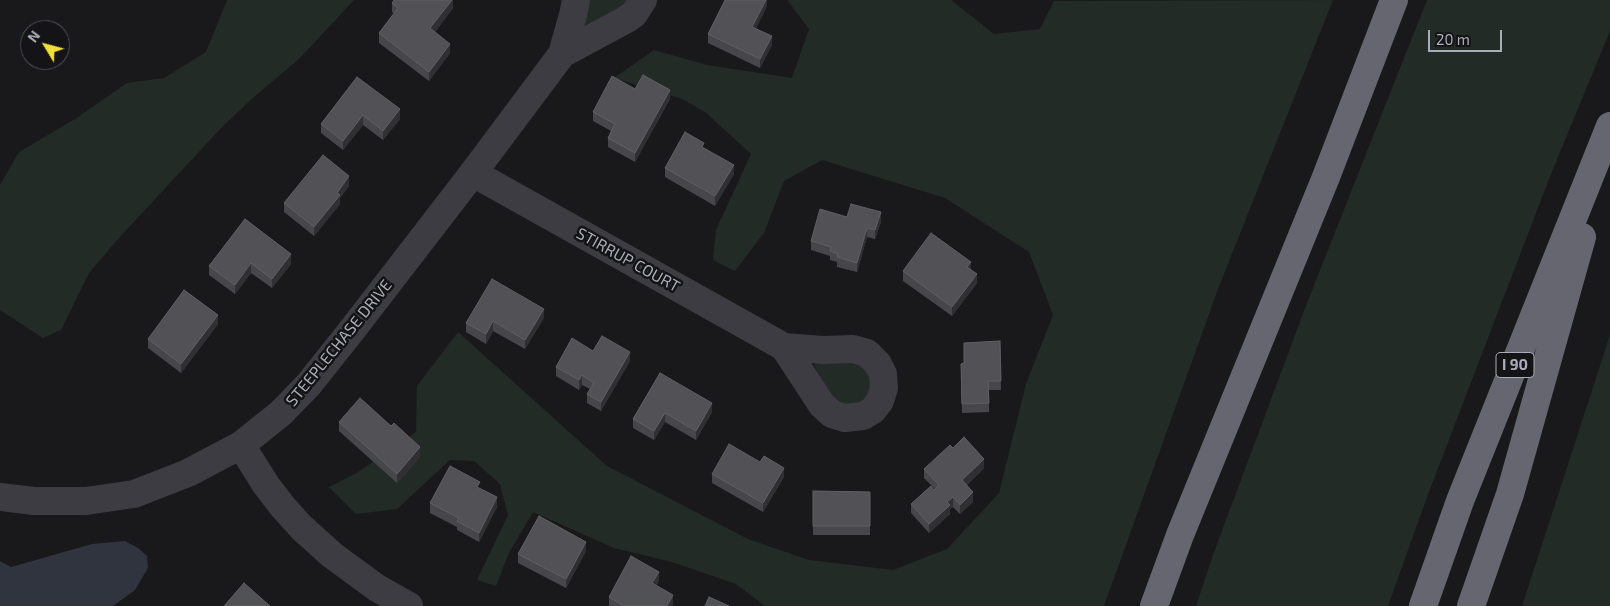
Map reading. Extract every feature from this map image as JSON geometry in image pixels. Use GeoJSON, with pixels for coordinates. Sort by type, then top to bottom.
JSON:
{"type":"FeatureCollection","features":[{"type":"Feature","properties":{"kind":"highway"},"geometry":{"type":"LineString","coordinates":[[1154,606],[1180,535],[1326,177],[1394,0]]}},
{"type":"Feature","properties":{"kind":"highway","name":"I 90"},"geometry":{"type":"LineString","coordinates":[[1423,606],[1460,501],[1610,126]]}},
{"type":"Feature","properties":{"kind":"highway"},"geometry":{"type":"LineString","coordinates":[[1471,606],[1510,494],[1610,138]]}},
{"type":"Feature","properties":{"kind":"highway"},"geometry":{"type":"LineString","coordinates":[[1158,606],[1180,535]]}},
{"type":"Feature","properties":{"kind":"street","name":"STEEPLECHASE DRIVE"},"geometry":{"type":"LineString","coordinates":[[0,497],[34,501],[86,501],[134,494],[188,473],[241,445],[281,414],[310,384],[562,54],[576,0]]}},
{"type":"Feature","properties":{"kind":"street","name":"STEEPLECHASE DRIVE"},"geometry":{"type":"LineString","coordinates":[[562,54],[627,19],[634,14],[643,0]]}},
{"type":"Feature","properties":{"kind":"street","name":"STIRRUP COURT"},"geometry":{"type":"LineString","coordinates":[[473,173],[784,347]]}},
{"type":"Feature","properties":{"kind":"street"},"geometry":{"type":"LineString","coordinates":[[241,445],[282,507],[301,527],[332,555],[377,588],[409,606]]}},
{"type":"Feature","properties":{"kind":"shaded area"},"geometry":{"type":"Polygon","coordinates":[[[227,0],[354,0],[300,58],[222,127],[119,238],[89,273],[61,330],[43,338],[0,310],[0,185],[19,152],[75,119],[127,83],[164,78],[206,52],[227,0]]]}},
{"type":"Feature","properties":{"kind":"shaded area"},"geometry":{"type":"Polygon","coordinates":[[[587,0],[632,0],[589,27],[585,26],[583,22],[587,0]]]}},
{"type":"Feature","properties":{"kind":"shaded area"},"geometry":{"type":"Polygon","coordinates":[[[787,0],[951,0],[994,34],[1040,29],[1054,1],[1333,0],[1218,289],[1104,606],[765,606],[736,584],[672,562],[614,548],[533,512],[509,553],[496,586],[477,580],[508,515],[500,484],[474,461],[450,460],[397,509],[356,514],[329,487],[355,474],[416,432],[417,386],[458,332],[607,466],[748,539],[809,560],[893,570],[947,549],[999,493],[1026,384],[1053,315],[1029,252],[945,198],[822,160],[784,181],[764,233],[735,271],[713,260],[716,230],[751,154],[705,112],[682,99],[614,78],[654,50],[707,65],[792,78],[809,29],[787,0]]]}},
{"type":"Feature","properties":{"kind":"shaded area"},"geometry":{"type":"Polygon","coordinates":[[[1427,0],[1610,0],[1610,31],[1551,174],[1427,497],[1388,606],[1196,606],[1214,552],[1307,303],[1427,0]]]}},
{"type":"Feature","properties":{"kind":"shaded area"},"geometry":{"type":"Polygon","coordinates":[[[1610,335],[1610,606],[1522,606],[1610,335]]]}},
{"type":"Feature","properties":{"kind":"shaded area"},"geometry":{"type":"Polygon","coordinates":[[[847,360],[862,364],[872,377],[870,393],[858,404],[841,404],[829,393],[814,366],[815,363],[847,360]]]}},
{"type":"Feature","properties":{"kind":"shaded area"},"geometry":{"type":"Polygon","coordinates":[[[125,541],[138,548],[147,556],[148,568],[135,590],[113,606],[0,606],[0,561],[11,567],[92,544],[125,541]]]}},
{"type":"Feature","properties":{"kind":"building"},"geometry":{"type":"Polygon","coordinates":[[[394,0],[452,0],[430,28],[450,44],[429,72],[379,33],[398,8],[392,3],[394,0]]]}},
{"type":"Feature","properties":{"kind":"building"},"geometry":{"type":"Polygon","coordinates":[[[725,0],[766,0],[752,27],[772,36],[760,59],[708,34],[725,0]]]}},
{"type":"Feature","properties":{"kind":"building"},"geometry":{"type":"Polygon","coordinates":[[[643,75],[670,90],[635,153],[608,138],[615,124],[593,112],[612,76],[635,89],[643,75]]]}},
{"type":"Feature","properties":{"kind":"building"},"geometry":{"type":"Polygon","coordinates":[[[357,77],[400,109],[383,131],[363,115],[343,141],[321,124],[357,77]]]}},
{"type":"Feature","properties":{"kind":"building"},"geometry":{"type":"Polygon","coordinates":[[[685,132],[704,143],[702,147],[734,165],[715,196],[665,168],[685,132]]]}},
{"type":"Feature","properties":{"kind":"building"},"geometry":{"type":"Polygon","coordinates":[[[323,155],[349,176],[337,193],[340,195],[314,227],[284,203],[323,155]]]}},
{"type":"Feature","properties":{"kind":"building"},"geometry":{"type":"Polygon","coordinates":[[[851,204],[881,212],[875,230],[867,228],[857,263],[837,257],[838,254],[830,251],[831,247],[811,241],[820,209],[847,217],[851,204]]]}},
{"type":"Feature","properties":{"kind":"building"},"geometry":{"type":"Polygon","coordinates":[[[245,219],[291,254],[272,279],[251,263],[235,285],[209,266],[245,219]]]}},
{"type":"Feature","properties":{"kind":"building"},"geometry":{"type":"Polygon","coordinates":[[[931,233],[971,262],[967,267],[977,274],[952,307],[903,271],[931,233]]]}},
{"type":"Feature","properties":{"kind":"building"},"geometry":{"type":"Polygon","coordinates":[[[492,279],[544,309],[525,340],[493,321],[486,334],[466,323],[492,279]]]}},
{"type":"Feature","properties":{"kind":"building"},"geometry":{"type":"Polygon","coordinates":[[[184,290],[218,315],[181,364],[148,339],[184,290]]]}},
{"type":"Feature","properties":{"kind":"building"},"geometry":{"type":"Polygon","coordinates":[[[602,336],[630,352],[601,402],[587,394],[594,383],[582,375],[579,380],[556,367],[572,338],[593,351],[602,336]]]}},
{"type":"Feature","properties":{"kind":"building"},"geometry":{"type":"Polygon","coordinates":[[[1000,341],[1001,381],[988,381],[989,403],[962,404],[961,364],[964,363],[964,343],[1000,341]]]}},
{"type":"Feature","properties":{"kind":"building"},"geometry":{"type":"Polygon","coordinates":[[[660,373],[712,403],[696,431],[665,413],[654,431],[633,419],[660,373]]]}},
{"type":"Feature","properties":{"kind":"building"},"geometry":{"type":"Polygon","coordinates":[[[360,398],[391,426],[394,423],[420,447],[397,474],[339,422],[360,398]]]}},
{"type":"Feature","properties":{"kind":"building"},"geometry":{"type":"Polygon","coordinates":[[[964,437],[984,459],[962,480],[973,492],[960,505],[953,497],[947,502],[950,505],[929,524],[911,504],[931,486],[934,490],[939,485],[924,469],[950,445],[953,448],[964,437]]]}},
{"type":"Feature","properties":{"kind":"building"},"geometry":{"type":"Polygon","coordinates":[[[729,444],[760,462],[764,456],[784,468],[763,503],[712,474],[729,444]]]}},
{"type":"Feature","properties":{"kind":"building"},"geometry":{"type":"Polygon","coordinates":[[[450,466],[480,482],[477,487],[497,497],[479,533],[457,521],[459,518],[430,503],[450,466]]]}},
{"type":"Feature","properties":{"kind":"building"},"geometry":{"type":"Polygon","coordinates":[[[813,491],[870,492],[870,526],[813,526],[813,491]]]}},
{"type":"Feature","properties":{"kind":"building"},"geometry":{"type":"Polygon","coordinates":[[[539,516],[586,542],[566,579],[518,554],[539,516]]]}},
{"type":"Feature","properties":{"kind":"building"},"geometry":{"type":"Polygon","coordinates":[[[631,556],[659,572],[652,583],[673,595],[667,606],[624,606],[609,597],[631,556]]]}},
{"type":"Feature","properties":{"kind":"building"},"geometry":{"type":"Polygon","coordinates":[[[244,583],[270,606],[224,606],[244,583]]]}},
{"type":"Feature","properties":{"kind":"building"},"geometry":{"type":"Polygon","coordinates":[[[709,597],[729,606],[705,606],[709,597]]]}}]}
